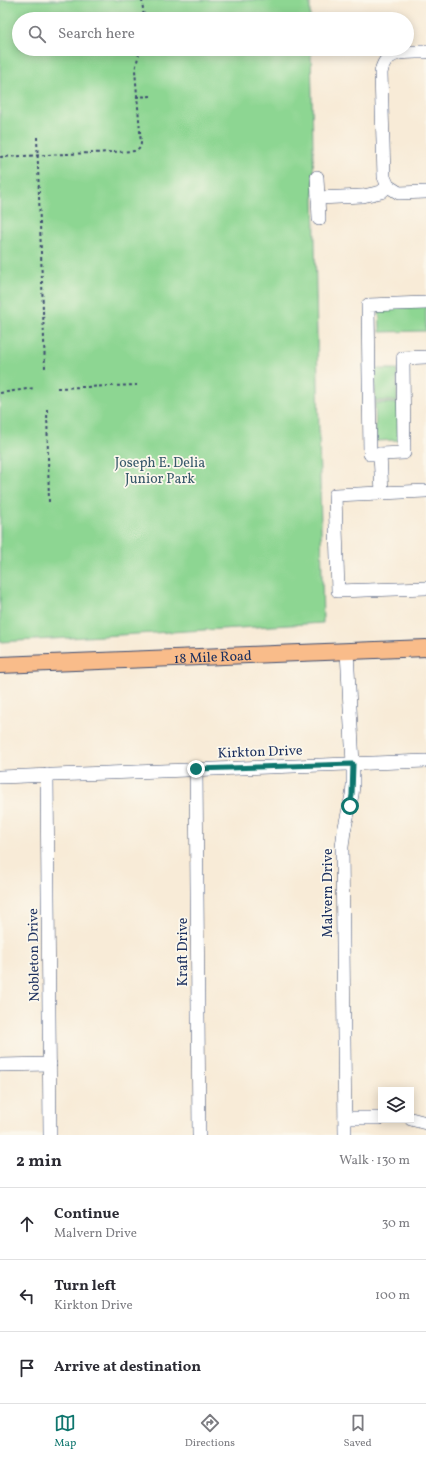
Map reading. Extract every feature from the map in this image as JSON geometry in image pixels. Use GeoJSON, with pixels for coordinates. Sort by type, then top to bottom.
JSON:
{"type":"FeatureCollection","features":[{"type":"Feature","properties":{"kind":"main road","name":"18 Mile Road"},"geometry":{"type":"LineString","coordinates":[[0,665],[426,648]]}},
{"type":"Feature","properties":{"kind":"street"},"geometry":{"type":"LineString","coordinates":[[414,52],[426,52]]}},
{"type":"Feature","properties":{"kind":"street"},"geometry":{"type":"LineString","coordinates":[[391,56],[382,64],[381,72],[384,177],[388,186],[399,193],[426,192]]}},
{"type":"Feature","properties":{"kind":"street"},"geometry":{"type":"LineString","coordinates":[[317,177],[319,219]]}},
{"type":"Feature","properties":{"kind":"street"},"geometry":{"type":"LineString","coordinates":[[318,198],[363,196],[381,192],[388,186]]}},
{"type":"Feature","properties":{"kind":"street"},"geometry":{"type":"LineString","coordinates":[[426,303],[368,305],[370,454],[404,453],[403,358],[426,357]]}},
{"type":"Feature","properties":{"kind":"street"},"geometry":{"type":"LineString","coordinates":[[380,454],[382,493]]}},
{"type":"Feature","properties":{"kind":"street"},"geometry":{"type":"LineString","coordinates":[[426,491],[335,495],[338,591],[426,588]]}},
{"type":"Feature","properties":{"kind":"street","name":"Malvern Drive"},"geometry":{"type":"LineString","coordinates":[[345,1135],[342,847],[352,795],[353,764],[347,651]]}},
{"type":"Feature","properties":{"kind":"street","name":"Kirkton Drive"},"geometry":{"type":"LineString","coordinates":[[0,777],[426,761]]}},
{"type":"Feature","properties":{"kind":"street","name":"Kraft Drive"},"geometry":{"type":"LineString","coordinates":[[196,769],[199,1135]]}},
{"type":"Feature","properties":{"kind":"street","name":"Nobleton Drive"},"geometry":{"type":"LineString","coordinates":[[47,775],[50,1135]]}},
{"type":"Feature","properties":{"kind":"street"},"geometry":{"type":"LineString","coordinates":[[0,1065],[50,1064]]}},
{"type":"Feature","properties":{"kind":"street"},"geometry":{"type":"LineString","coordinates":[[345,1118],[378,1118]]}},
{"type":"Feature","properties":{"kind":"street"},"geometry":{"type":"LineString","coordinates":[[414,1120],[426,1123]]}},
{"type":"Feature","properties":{"kind":"path"},"geometry":{"type":"LineString","coordinates":[[142,0],[143,12]]}},
{"type":"Feature","properties":{"kind":"path"},"geometry":{"type":"LineString","coordinates":[[0,157],[136,151],[139,149],[141,144],[135,70],[138,56]]}},
{"type":"Feature","properties":{"kind":"path"},"geometry":{"type":"LineString","coordinates":[[136,97],[151,96]]}},
{"type":"Feature","properties":{"kind":"path"},"geometry":{"type":"LineString","coordinates":[[37,137],[45,368]]}},
{"type":"Feature","properties":{"kind":"path"},"geometry":{"type":"LineString","coordinates":[[57,388],[137,385]]}},
{"type":"Feature","properties":{"kind":"path"},"geometry":{"type":"LineString","coordinates":[[0,393],[34,388]]}},
{"type":"Feature","properties":{"kind":"path"},"geometry":{"type":"LineString","coordinates":[[47,409],[49,503]]}},
{"type":"Feature","properties":{"kind":"green space","name":"Joseph E. Delia Junior Park"},"geometry":{"type":"Polygon","coordinates":[[[0,0],[310,0],[310,12],[12,12],[12,56],[311,56],[323,623],[0,642],[0,0]]]}},
{"type":"Feature","properties":{"kind":"green space"},"geometry":{"type":"Polygon","coordinates":[[[426,303],[426,331],[380,332],[379,304],[426,303]]]}},
{"type":"Feature","properties":{"kind":"green space"},"geometry":{"type":"Polygon","coordinates":[[[375,369],[397,369],[397,401],[375,401],[375,369]]]}},
{"type":"Feature","properties":{"kind":"green space"},"geometry":{"type":"Polygon","coordinates":[[[375,403],[398,403],[399,440],[376,441],[375,403]]]}},
{"type":"Feature","properties":{"kind":"route"},"geometry":{"type":"LineString","coordinates":[[196,769],[353,764],[353,785],[350,806]]}}]}
